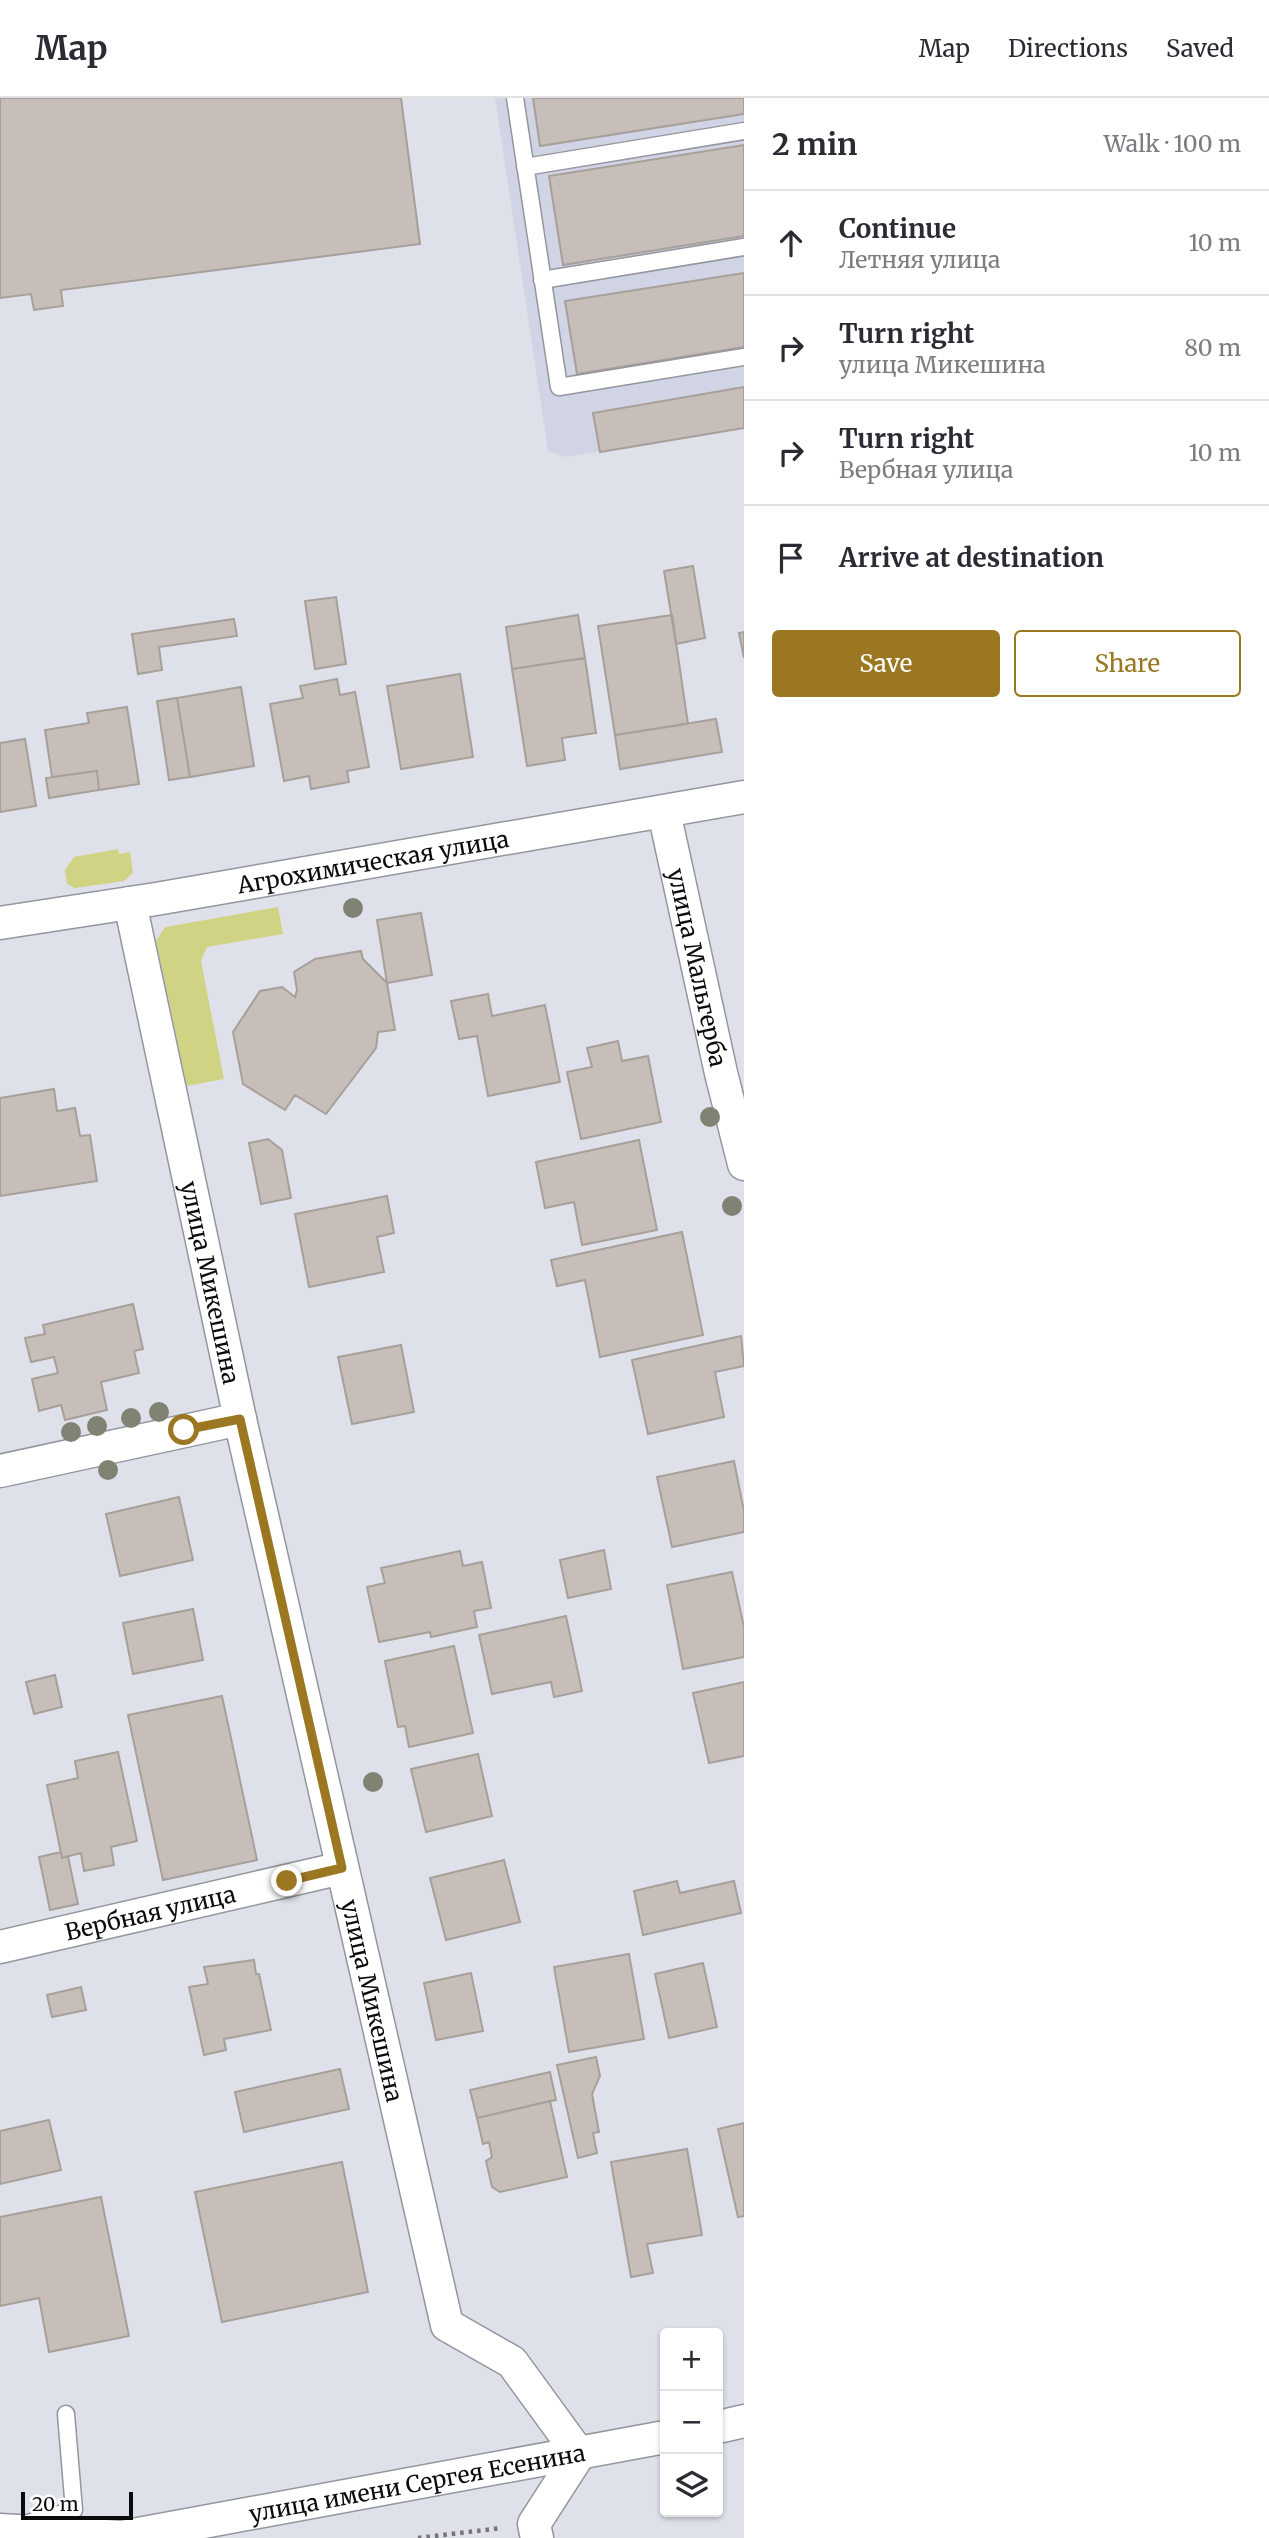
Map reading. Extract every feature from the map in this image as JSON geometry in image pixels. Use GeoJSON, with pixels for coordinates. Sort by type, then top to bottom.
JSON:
{"type":"FeatureCollection","features":[{"type":"Feature","properties":{"kind":"street","name":"Агрохимическая улица"},"geometry":{"type":"LineString","coordinates":[[0,923],[744,797]]}},
{"type":"Feature","properties":{"kind":"street","name":"улица Мальгерба"},"geometry":{"type":"LineString","coordinates":[[664,811],[744,1164]]}},
{"type":"Feature","properties":{"kind":"street","name":"улица Микешина"},"geometry":{"type":"LineString","coordinates":[[130,903],[240,1419],[447,2326],[512,2362],[579,2454]]}},
{"type":"Feature","properties":{"kind":"street"},"geometry":{"type":"LineString","coordinates":[[0,1471],[240,1419]]}},
{"type":"Feature","properties":{"kind":"street","name":"Вербная улица"},"geometry":{"type":"LineString","coordinates":[[0,1947],[342,1868]]}},
{"type":"Feature","properties":{"kind":"street"},"geometry":{"type":"LineString","coordinates":[[723,2426],[744,2421]]}},
{"type":"Feature","properties":{"kind":"street","name":"улица имени Сергея Есенина"},"geometry":{"type":"LineString","coordinates":[[4,2532],[122,2537],[660,2438]]}},
{"type":"Feature","properties":{"kind":"street"},"geometry":{"type":"LineString","coordinates":[[536,2531],[579,2454]]}},
{"type":"Feature","properties":{"kind":"lane"},"geometry":{"type":"LineString","coordinates":[[515,98],[559,387],[744,357]]}},
{"type":"Feature","properties":{"kind":"lane"},"geometry":{"type":"LineString","coordinates":[[525,167],[744,131]]}},
{"type":"Feature","properties":{"kind":"lane"},"geometry":{"type":"LineString","coordinates":[[542,280],[744,247]]}},
{"type":"Feature","properties":{"kind":"lane"},"geometry":{"type":"LineString","coordinates":[[4,2532],[74,2510],[66,2414]]}},
{"type":"Feature","properties":{"kind":"path"},"geometry":{"type":"LineString","coordinates":[[418,2538],[536,2531]]}},
{"type":"Feature","properties":{"kind":"shaded area"},"geometry":{"type":"Polygon","coordinates":[[[495,98],[744,98],[744,428],[565,457],[548,451],[495,98]]]}},
{"type":"Feature","properties":{"kind":"green space"},"geometry":{"type":"Polygon","coordinates":[[[118,849],[119,854],[130,852],[133,873],[124,881],[75,888],[67,884],[65,870],[74,857],[118,849]]]}},
{"type":"Feature","properties":{"kind":"green space"},"geometry":{"type":"Polygon","coordinates":[[[278,907],[283,934],[207,947],[201,961],[224,1079],[187,1086],[156,941],[165,927],[278,907]]]}},
{"type":"Feature","properties":{"kind":"building"},"geometry":{"type":"Polygon","coordinates":[[[0,98],[401,98],[420,244],[61,290],[63,306],[34,310],[31,294],[0,298],[0,98]]]}},
{"type":"Feature","properties":{"kind":"building"},"geometry":{"type":"Polygon","coordinates":[[[533,98],[744,98],[744,114],[540,146],[533,98]]]}},
{"type":"Feature","properties":{"kind":"building"},"geometry":{"type":"Polygon","coordinates":[[[744,145],[744,236],[563,265],[549,176],[744,145]]]}},
{"type":"Feature","properties":{"kind":"building"},"geometry":{"type":"Polygon","coordinates":[[[744,273],[744,347],[577,374],[565,301],[744,273]]]}},
{"type":"Feature","properties":{"kind":"building"},"geometry":{"type":"Polygon","coordinates":[[[744,387],[744,428],[600,452],[593,413],[744,387]]]}},
{"type":"Feature","properties":{"kind":"building"},"geometry":{"type":"Polygon","coordinates":[[[693,566],[705,638],[676,644],[664,571],[693,566]]]}},
{"type":"Feature","properties":{"kind":"building"},"geometry":{"type":"Polygon","coordinates":[[[336,597],[346,664],[315,669],[305,601],[336,597]]]}},
{"type":"Feature","properties":{"kind":"building"},"geometry":{"type":"Polygon","coordinates":[[[578,615],[585,658],[512,669],[506,627],[578,615]]]}},
{"type":"Feature","properties":{"kind":"building"},"geometry":{"type":"Polygon","coordinates":[[[672,615],[688,724],[615,735],[598,626],[672,615]]]}},
{"type":"Feature","properties":{"kind":"building"},"geometry":{"type":"Polygon","coordinates":[[[234,619],[237,636],[159,647],[162,670],[138,674],[132,634],[234,619]]]}},
{"type":"Feature","properties":{"kind":"building"},"geometry":{"type":"Polygon","coordinates":[[[744,632],[744,658],[739,633],[744,632]]]}},
{"type":"Feature","properties":{"kind":"building"},"geometry":{"type":"Polygon","coordinates":[[[585,658],[596,733],[562,738],[565,760],[527,766],[512,669],[585,658]]]}},
{"type":"Feature","properties":{"kind":"building"},"geometry":{"type":"Polygon","coordinates":[[[460,674],[473,757],[401,769],[387,686],[460,674]]]}},
{"type":"Feature","properties":{"kind":"building"},"geometry":{"type":"Polygon","coordinates":[[[337,679],[340,695],[355,692],[369,767],[347,771],[349,782],[311,789],[309,776],[284,781],[270,704],[303,698],[300,686],[337,679]]]}},
{"type":"Feature","properties":{"kind":"building"},"geometry":{"type":"Polygon","coordinates":[[[241,687],[254,766],[190,777],[177,698],[241,687]]]}},
{"type":"Feature","properties":{"kind":"building"},"geometry":{"type":"Polygon","coordinates":[[[177,698],[190,777],[169,780],[157,701],[177,698]]]}},
{"type":"Feature","properties":{"kind":"building"},"geometry":{"type":"Polygon","coordinates":[[[127,707],[139,784],[99,790],[97,771],[52,777],[45,730],[89,723],[87,713],[127,707]]]}},
{"type":"Feature","properties":{"kind":"building"},"geometry":{"type":"Polygon","coordinates":[[[716,719],[722,752],[620,769],[615,735],[716,719]]]}},
{"type":"Feature","properties":{"kind":"building"},"geometry":{"type":"Polygon","coordinates":[[[25,739],[36,806],[0,812],[0,743],[25,739]]]}},
{"type":"Feature","properties":{"kind":"building"},"geometry":{"type":"Polygon","coordinates":[[[97,771],[99,790],[49,798],[46,778],[97,771]]]}},
{"type":"Feature","properties":{"kind":"building"},"geometry":{"type":"Polygon","coordinates":[[[421,913],[432,975],[387,983],[377,920],[421,913]]]}},
{"type":"Feature","properties":{"kind":"building"},"geometry":{"type":"Polygon","coordinates":[[[361,951],[363,959],[387,983],[395,1030],[378,1032],[376,1048],[326,1114],[295,1095],[285,1110],[243,1084],[233,1032],[260,991],[282,987],[295,997],[297,990],[294,972],[315,959],[361,951]]]}},
{"type":"Feature","properties":{"kind":"building"},"geometry":{"type":"Polygon","coordinates":[[[488,994],[492,1016],[545,1005],[560,1082],[488,1096],[477,1036],[459,1039],[451,1001],[488,994]]]}},
{"type":"Feature","properties":{"kind":"building"},"geometry":{"type":"Polygon","coordinates":[[[618,1041],[622,1061],[648,1056],[661,1122],[581,1139],[567,1072],[592,1067],[587,1048],[618,1041]]]}},
{"type":"Feature","properties":{"kind":"building"},"geometry":{"type":"Polygon","coordinates":[[[54,1089],[57,1111],[75,1108],[80,1136],[90,1135],[97,1181],[0,1196],[0,1098],[54,1089]]]}},
{"type":"Feature","properties":{"kind":"building"},"geometry":{"type":"Polygon","coordinates":[[[268,1139],[282,1150],[291,1198],[261,1204],[249,1143],[268,1139]]]}},
{"type":"Feature","properties":{"kind":"building"},"geometry":{"type":"Polygon","coordinates":[[[639,1140],[657,1230],[582,1245],[574,1202],[545,1208],[536,1162],[639,1140]]]}},
{"type":"Feature","properties":{"kind":"building"},"geometry":{"type":"Polygon","coordinates":[[[387,1196],[394,1233],[377,1237],[384,1272],[309,1287],[295,1214],[387,1196]]]}},
{"type":"Feature","properties":{"kind":"building"},"geometry":{"type":"Polygon","coordinates":[[[682,1232],[703,1335],[600,1357],[585,1280],[557,1286],[551,1260],[682,1232]]]}},
{"type":"Feature","properties":{"kind":"building"},"geometry":{"type":"Polygon","coordinates":[[[133,1304],[143,1349],[134,1351],[139,1373],[101,1382],[107,1410],[65,1420],[61,1405],[39,1411],[32,1379],[58,1373],[54,1357],[31,1362],[25,1338],[45,1334],[43,1325],[133,1304]]]}},
{"type":"Feature","properties":{"kind":"building"},"geometry":{"type":"Polygon","coordinates":[[[741,1336],[744,1366],[715,1372],[724,1417],[648,1434],[632,1360],[741,1336]]]}},
{"type":"Feature","properties":{"kind":"building"},"geometry":{"type":"Polygon","coordinates":[[[401,1345],[414,1412],[352,1424],[338,1357],[401,1345]]]}},
{"type":"Feature","properties":{"kind":"building"},"geometry":{"type":"Polygon","coordinates":[[[734,1461],[744,1511],[744,1532],[672,1547],[657,1477],[734,1461]]]}},
{"type":"Feature","properties":{"kind":"building"},"geometry":{"type":"Polygon","coordinates":[[[179,1497],[193,1560],[120,1576],[106,1514],[179,1497]]]}},
{"type":"Feature","properties":{"kind":"building"},"geometry":{"type":"Polygon","coordinates":[[[604,1550],[611,1589],[568,1598],[560,1560],[604,1550]]]}},
{"type":"Feature","properties":{"kind":"building"},"geometry":{"type":"Polygon","coordinates":[[[460,1551],[463,1566],[482,1562],[491,1608],[474,1611],[477,1627],[431,1637],[430,1632],[379,1642],[367,1587],[385,1583],[381,1568],[460,1551]]]}},
{"type":"Feature","properties":{"kind":"building"},"geometry":{"type":"Polygon","coordinates":[[[732,1572],[744,1627],[744,1657],[683,1669],[667,1585],[732,1572]]]}},
{"type":"Feature","properties":{"kind":"building"},"geometry":{"type":"Polygon","coordinates":[[[193,1609],[203,1660],[133,1674],[123,1623],[193,1609]]]}},
{"type":"Feature","properties":{"kind":"building"},"geometry":{"type":"Polygon","coordinates":[[[566,1616],[582,1691],[554,1697],[551,1682],[492,1694],[479,1635],[566,1616]]]}},
{"type":"Feature","properties":{"kind":"building"},"geometry":{"type":"Polygon","coordinates":[[[454,1646],[473,1733],[409,1747],[405,1726],[398,1727],[385,1661],[454,1646]]]}},
{"type":"Feature","properties":{"kind":"building"},"geometry":{"type":"Polygon","coordinates":[[[55,1675],[62,1707],[34,1714],[26,1682],[55,1675]]]}},
{"type":"Feature","properties":{"kind":"building"},"geometry":{"type":"Polygon","coordinates":[[[744,1682],[744,1756],[709,1763],[693,1693],[744,1682]]]}},
{"type":"Feature","properties":{"kind":"building"},"geometry":{"type":"Polygon","coordinates":[[[222,1696],[257,1860],[163,1880],[128,1715],[222,1696]]]}},
{"type":"Feature","properties":{"kind":"building"},"geometry":{"type":"Polygon","coordinates":[[[118,1752],[137,1841],[111,1847],[114,1865],[84,1871],[81,1853],[62,1858],[47,1785],[78,1778],[75,1761],[118,1752]]]}},
{"type":"Feature","properties":{"kind":"building"},"geometry":{"type":"Polygon","coordinates":[[[478,1754],[492,1816],[426,1832],[411,1769],[478,1754]]]}},
{"type":"Feature","properties":{"kind":"building"},"geometry":{"type":"Polygon","coordinates":[[[61,1852],[62,1858],[68,1856],[78,1904],[50,1910],[39,1857],[61,1852]]]}},
{"type":"Feature","properties":{"kind":"building"},"geometry":{"type":"Polygon","coordinates":[[[504,1860],[520,1922],[446,1940],[430,1878],[504,1860]]]}},
{"type":"Feature","properties":{"kind":"building"},"geometry":{"type":"Polygon","coordinates":[[[677,1881],[680,1893],[734,1881],[741,1913],[643,1935],[634,1891],[677,1881]]]}},
{"type":"Feature","properties":{"kind":"building"},"geometry":{"type":"Polygon","coordinates":[[[629,1954],[644,2039],[569,2052],[554,1967],[629,1954]]]}},
{"type":"Feature","properties":{"kind":"building"},"geometry":{"type":"Polygon","coordinates":[[[254,1960],[271,2030],[224,2039],[226,2050],[204,2055],[189,1987],[208,1984],[204,1967],[254,1960]]]}},
{"type":"Feature","properties":{"kind":"building"},"geometry":{"type":"Polygon","coordinates":[[[703,1963],[717,2027],[669,2038],[655,1974],[703,1963]]]}},
{"type":"Feature","properties":{"kind":"building"},"geometry":{"type":"Polygon","coordinates":[[[471,1973],[483,2031],[436,2040],[424,1983],[471,1973]]]}},
{"type":"Feature","properties":{"kind":"building"},"geometry":{"type":"Polygon","coordinates":[[[81,1987],[86,2010],[52,2017],[47,1995],[81,1987]]]}},
{"type":"Feature","properties":{"kind":"building"},"geometry":{"type":"Polygon","coordinates":[[[596,2057],[600,2076],[592,2094],[599,2132],[593,2133],[597,2153],[578,2158],[557,2065],[596,2057]]]}},
{"type":"Feature","properties":{"kind":"building"},"geometry":{"type":"Polygon","coordinates":[[[340,2069],[349,2109],[244,2132],[235,2092],[340,2069]]]}},
{"type":"Feature","properties":{"kind":"building"},"geometry":{"type":"Polygon","coordinates":[[[550,2072],[556,2100],[477,2118],[470,2090],[550,2072]]]}},
{"type":"Feature","properties":{"kind":"building"},"geometry":{"type":"Polygon","coordinates":[[[550,2101],[567,2177],[500,2192],[492,2187],[486,2161],[492,2157],[489,2142],[483,2144],[477,2118],[550,2101]]]}},
{"type":"Feature","properties":{"kind":"building"},"geometry":{"type":"Polygon","coordinates":[[[49,2120],[61,2170],[0,2184],[0,2131],[49,2120]]]}},
{"type":"Feature","properties":{"kind":"building"},"geometry":{"type":"Polygon","coordinates":[[[744,2123],[744,2216],[738,2217],[718,2129],[744,2123]]]}},
{"type":"Feature","properties":{"kind":"building"},"geometry":{"type":"Polygon","coordinates":[[[687,2149],[702,2235],[647,2244],[653,2273],[631,2277],[611,2162],[687,2149]]]}},
{"type":"Feature","properties":{"kind":"building"},"geometry":{"type":"Polygon","coordinates":[[[342,2162],[368,2292],[222,2322],[195,2192],[342,2162]]]}},
{"type":"Feature","properties":{"kind":"building"},"geometry":{"type":"Polygon","coordinates":[[[101,2197],[129,2336],[49,2352],[39,2298],[0,2306],[0,2217],[101,2197]]]}},
{"type":"Feature","properties":{"kind":"route"},"geometry":{"type":"LineString","coordinates":[[184,1430],[240,1419],[342,1868],[287,1881]]}}]}
